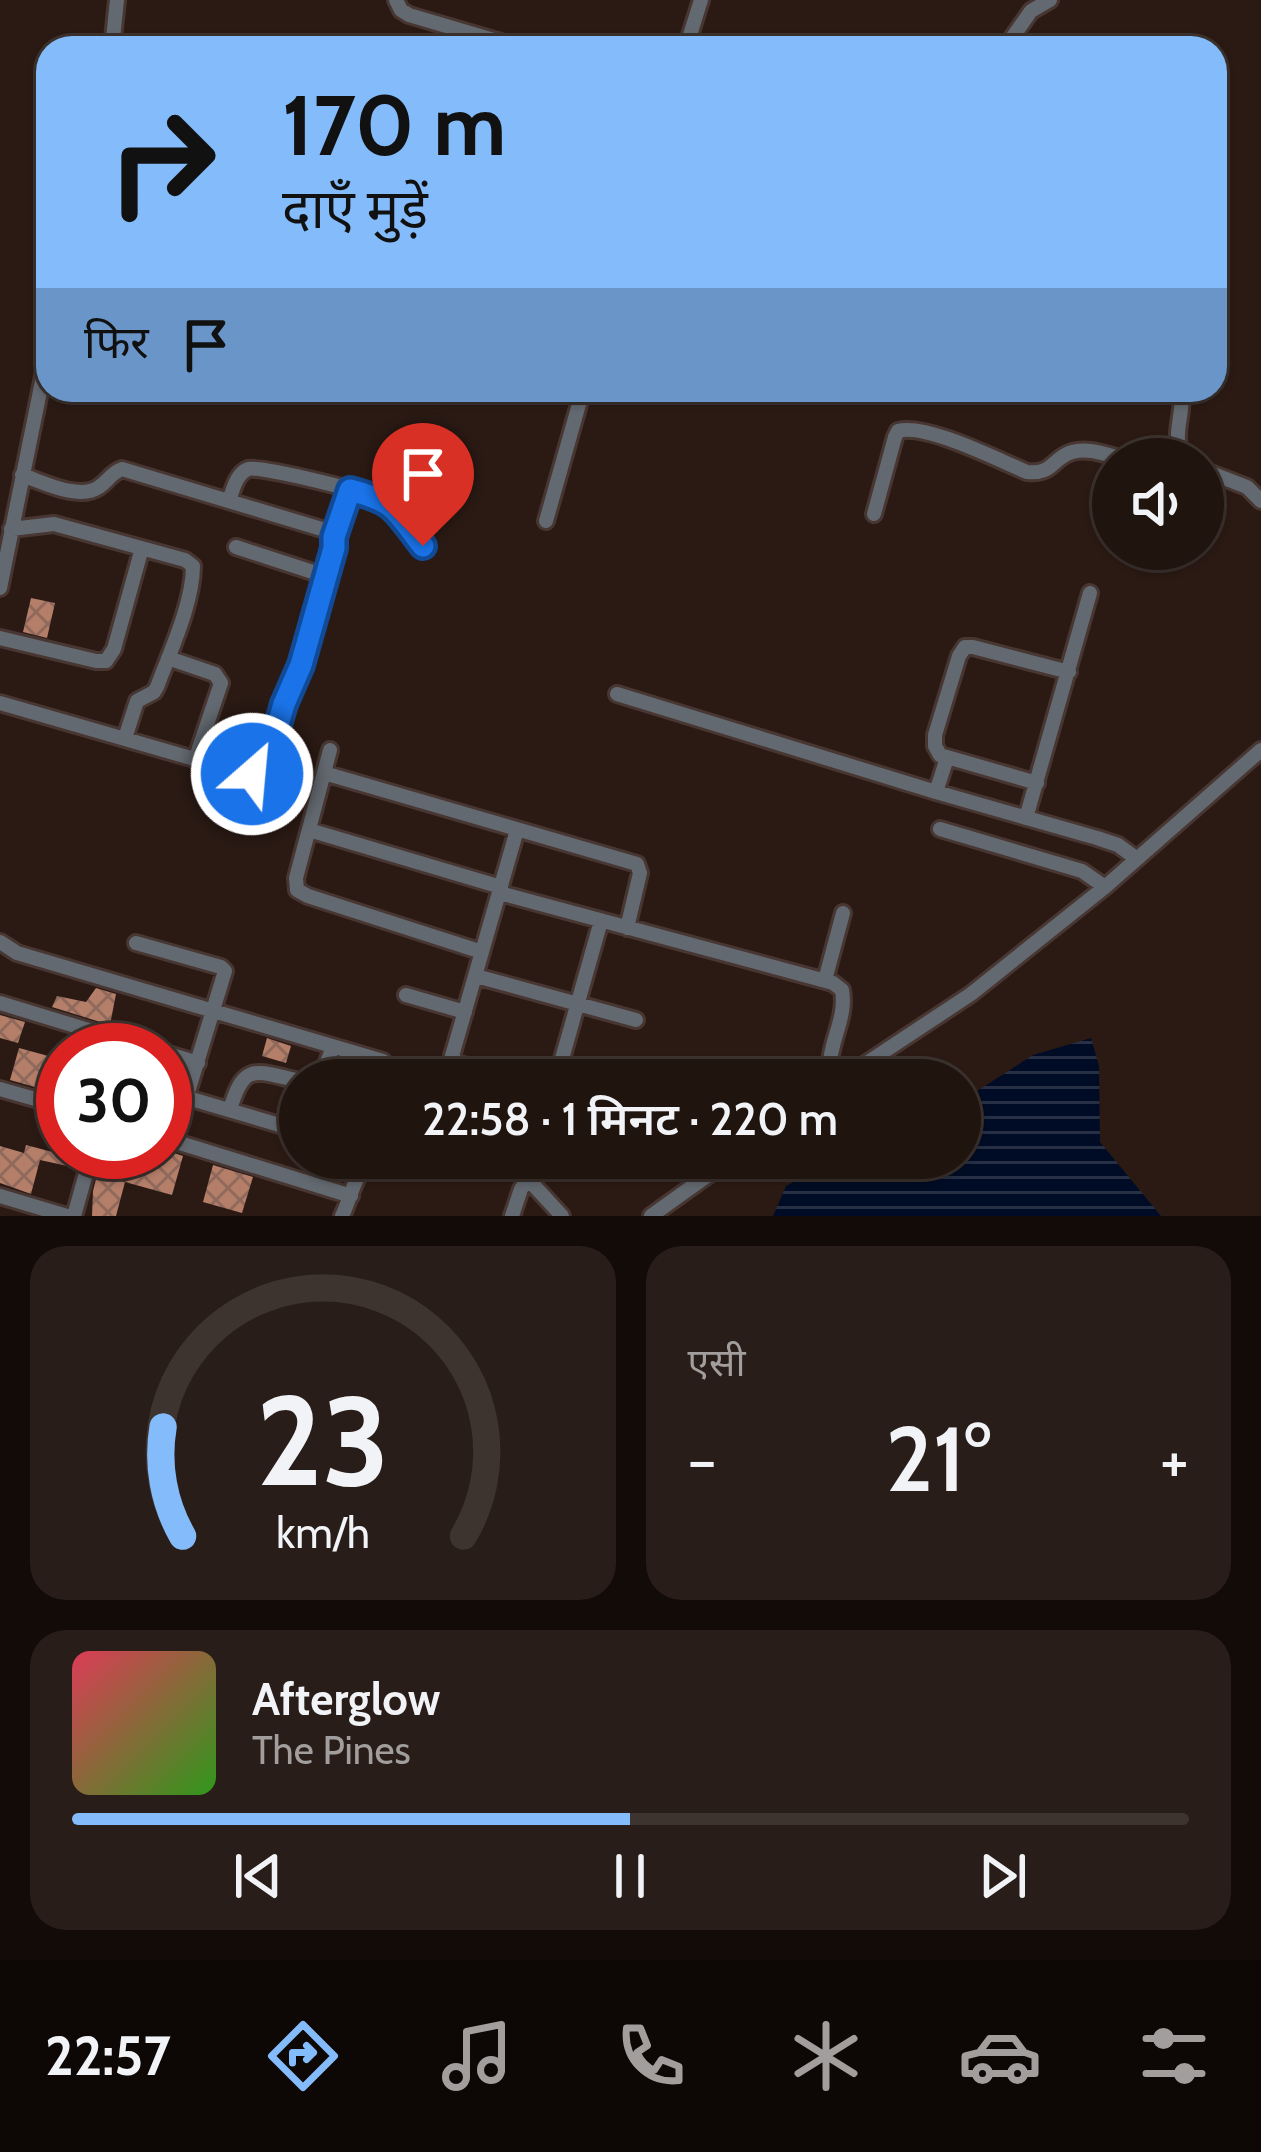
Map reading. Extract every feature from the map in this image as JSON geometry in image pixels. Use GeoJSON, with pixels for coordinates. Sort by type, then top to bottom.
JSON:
{"type":"FeatureCollection","features":[{"type":"Feature","properties":{"kind":"street"},"geometry":{"type":"LineString","coordinates":[[113,36],[117,0]]}},
{"type":"Feature","properties":{"kind":"street"},"geometry":{"type":"LineString","coordinates":[[397,0],[409,15],[480,36]]}},
{"type":"Feature","properties":{"kind":"street"},"geometry":{"type":"LineString","coordinates":[[690,36],[701,0]]}},
{"type":"Feature","properties":{"kind":"street"},"geometry":{"type":"LineString","coordinates":[[1013,36],[1031,11],[1050,0]]}},
{"type":"Feature","properties":{"kind":"street"},"geometry":{"type":"LineString","coordinates":[[0,588],[38,402]]}},
{"type":"Feature","properties":{"kind":"street"},"geometry":{"type":"LineString","coordinates":[[546,521],[580,402]]}},
{"type":"Feature","properties":{"kind":"street"},"geometry":{"type":"LineString","coordinates":[[1177,438],[1182,402]]}},
{"type":"Feature","properties":{"kind":"street"},"geometry":{"type":"LineString","coordinates":[[874,514],[895,437],[905,428],[1035,473],[1043,473],[1072,452],[1092,452]]}},
{"type":"Feature","properties":{"kind":"street"},"geometry":{"type":"LineString","coordinates":[[229,501],[239,476],[251,468],[268,470],[376,497],[390,504],[423,546]]}},
{"type":"Feature","properties":{"kind":"street"},"geometry":{"type":"LineString","coordinates":[[22,476],[84,492],[98,488],[122,469],[325,530],[334,537]]}},
{"type":"Feature","properties":{"kind":"street"},"geometry":{"type":"LineString","coordinates":[[1224,478],[1246,487],[1261,501]]}},
{"type":"Feature","properties":{"kind":"street"},"geometry":{"type":"LineString","coordinates":[[0,703],[256,773],[265,765],[301,665],[350,490]]}},
{"type":"Feature","properties":{"kind":"street"},"geometry":{"type":"LineString","coordinates":[[11,529],[54,524],[193,566],[168,658],[154,692],[137,701],[125,738]]}},
{"type":"Feature","properties":{"kind":"street"},"geometry":{"type":"LineString","coordinates":[[0,638],[106,662],[114,649],[142,548]]}},
{"type":"Feature","properties":{"kind":"street"},"geometry":{"type":"LineString","coordinates":[[236,548],[325,576]]}},
{"type":"Feature","properties":{"kind":"street"},"geometry":{"type":"LineString","coordinates":[[1026,818],[1090,593]]}},
{"type":"Feature","properties":{"kind":"street"},"geometry":{"type":"LineString","coordinates":[[1036,783],[947,758],[937,751],[934,735],[965,647],[1069,672]]}},
{"type":"Feature","properties":{"kind":"street"},"geometry":{"type":"LineString","coordinates":[[168,658],[215,674],[221,683],[195,760]]}},
{"type":"Feature","properties":{"kind":"street"},"geometry":{"type":"LineString","coordinates":[[617,694],[1109,842],[1136,860]]}},
{"type":"Feature","properties":{"kind":"street"},"geometry":{"type":"LineString","coordinates":[[330,750],[296,878],[297,890],[482,952]]}},
{"type":"Feature","properties":{"kind":"street"},"geometry":{"type":"LineString","coordinates":[[870,1059],[971,994],[1106,887],[1261,750]]}},
{"type":"Feature","properties":{"kind":"street"},"geometry":{"type":"LineString","coordinates":[[936,792],[947,758]]}},
{"type":"Feature","properties":{"kind":"street"},"geometry":{"type":"LineString","coordinates":[[324,773],[639,866],[627,928]]}},
{"type":"Feature","properties":{"kind":"street"},"geometry":{"type":"LineString","coordinates":[[940,829],[1082,871],[1106,887]]}},
{"type":"Feature","properties":{"kind":"street"},"geometry":{"type":"LineString","coordinates":[[309,830],[602,921],[825,980],[838,986],[844,997],[830,1059]]}},
{"type":"Feature","properties":{"kind":"street"},"geometry":{"type":"LineString","coordinates":[[452,1059],[517,830]]}},
{"type":"Feature","properties":{"kind":"street"},"geometry":{"type":"LineString","coordinates":[[825,980],[843,913]]}},
{"type":"Feature","properties":{"kind":"street"},"geometry":{"type":"LineString","coordinates":[[562,1059],[602,921]]}},
{"type":"Feature","properties":{"kind":"street"},"geometry":{"type":"LineString","coordinates":[[0,942],[17,953],[376,1059]]}},
{"type":"Feature","properties":{"kind":"street"},"geometry":{"type":"LineString","coordinates":[[136,943],[224,969],[192,1084]]}},
{"type":"Feature","properties":{"kind":"street"},"geometry":{"type":"LineString","coordinates":[[476,976],[636,1020]]}},
{"type":"Feature","properties":{"kind":"street"},"geometry":{"type":"LineString","coordinates":[[406,995],[465,1012]]}},
{"type":"Feature","properties":{"kind":"street"},"geometry":{"type":"LineString","coordinates":[[0,1003],[66,1023]]}},
{"type":"Feature","properties":{"kind":"street"},"geometry":{"type":"LineString","coordinates":[[328,1059],[333,1047]]}},
{"type":"Feature","properties":{"kind":"street"},"geometry":{"type":"LineString","coordinates":[[192,1061],[198,1063]]}},
{"type":"Feature","properties":{"kind":"street"},"geometry":{"type":"LineString","coordinates":[[230,1110],[239,1082],[260,1072],[279,1077]]}},
{"type":"Feature","properties":{"kind":"street"},"geometry":{"type":"LineString","coordinates":[[0,1089],[36,1099]]}},
{"type":"Feature","properties":{"kind":"street"},"geometry":{"type":"LineString","coordinates":[[192,1099],[279,1124]]}},
{"type":"Feature","properties":{"kind":"street"},"geometry":{"type":"LineString","coordinates":[[192,1147],[351,1196]]}},
{"type":"Feature","properties":{"kind":"street"},"geometry":{"type":"LineString","coordinates":[[0,1196],[70,1216],[83,1179]]}},
{"type":"Feature","properties":{"kind":"street"},"geometry":{"type":"LineString","coordinates":[[342,1216],[358,1179]]}},
{"type":"Feature","properties":{"kind":"street"},"geometry":{"type":"LineString","coordinates":[[651,1216],[703,1179]]}},
{"type":"Feature","properties":{"kind":"street"},"geometry":{"type":"LineString","coordinates":[[512,1216],[528,1180],[562,1216]]}},
{"type":"Feature","properties":{"kind":"water"},"geometry":{"type":"Polygon","coordinates":[[[1091,1038],[1099,1066],[1100,1142],[1161,1216],[773,1216],[786,1186],[799,1179],[981,1179],[981,1088],[1033,1055],[1091,1038]]]}},
{"type":"Feature","properties":{"kind":"building"},"geometry":{"type":"Polygon","coordinates":[[[31,598],[55,603],[47,638],[23,632],[31,598]]]}},
{"type":"Feature","properties":{"kind":"building"},"geometry":{"type":"Polygon","coordinates":[[[96,988],[116,994],[110,1023],[52,1007],[57,996],[86,1002],[96,988]]]}},
{"type":"Feature","properties":{"kind":"building"},"geometry":{"type":"Polygon","coordinates":[[[0,1015],[25,1022],[18,1043],[0,1038],[0,1015]]]}},
{"type":"Feature","properties":{"kind":"building"},"geometry":{"type":"Polygon","coordinates":[[[267,1038],[291,1046],[287,1059],[262,1056],[267,1038]]]}},
{"type":"Feature","properties":{"kind":"building"},"geometry":{"type":"Polygon","coordinates":[[[19,1048],[36,1053],[36,1087],[10,1080],[19,1048]]]}},
{"type":"Feature","properties":{"kind":"building"},"geometry":{"type":"Polygon","coordinates":[[[26,1145],[36,1148],[31,1194],[0,1183],[0,1146],[24,1153],[26,1145]]]}},
{"type":"Feature","properties":{"kind":"building"},"geometry":{"type":"Polygon","coordinates":[[[213,1165],[253,1177],[242,1213],[203,1202],[213,1165]]]}},
{"type":"Feature","properties":{"kind":"building"},"geometry":{"type":"Polygon","coordinates":[[[96,1179],[125,1182],[116,1216],[92,1216],[96,1179]]]}},
{"type":"Feature","properties":{"kind":"building"},"geometry":{"type":"Polygon","coordinates":[[[126,1179],[177,1179],[172,1195],[126,1179]]]}},
{"type":"Feature","properties":{"kind":"route"},"geometry":{"type":"LineString","coordinates":[[252,774],[265,765],[301,665],[350,490],[390,504],[423,546]]}}]}
